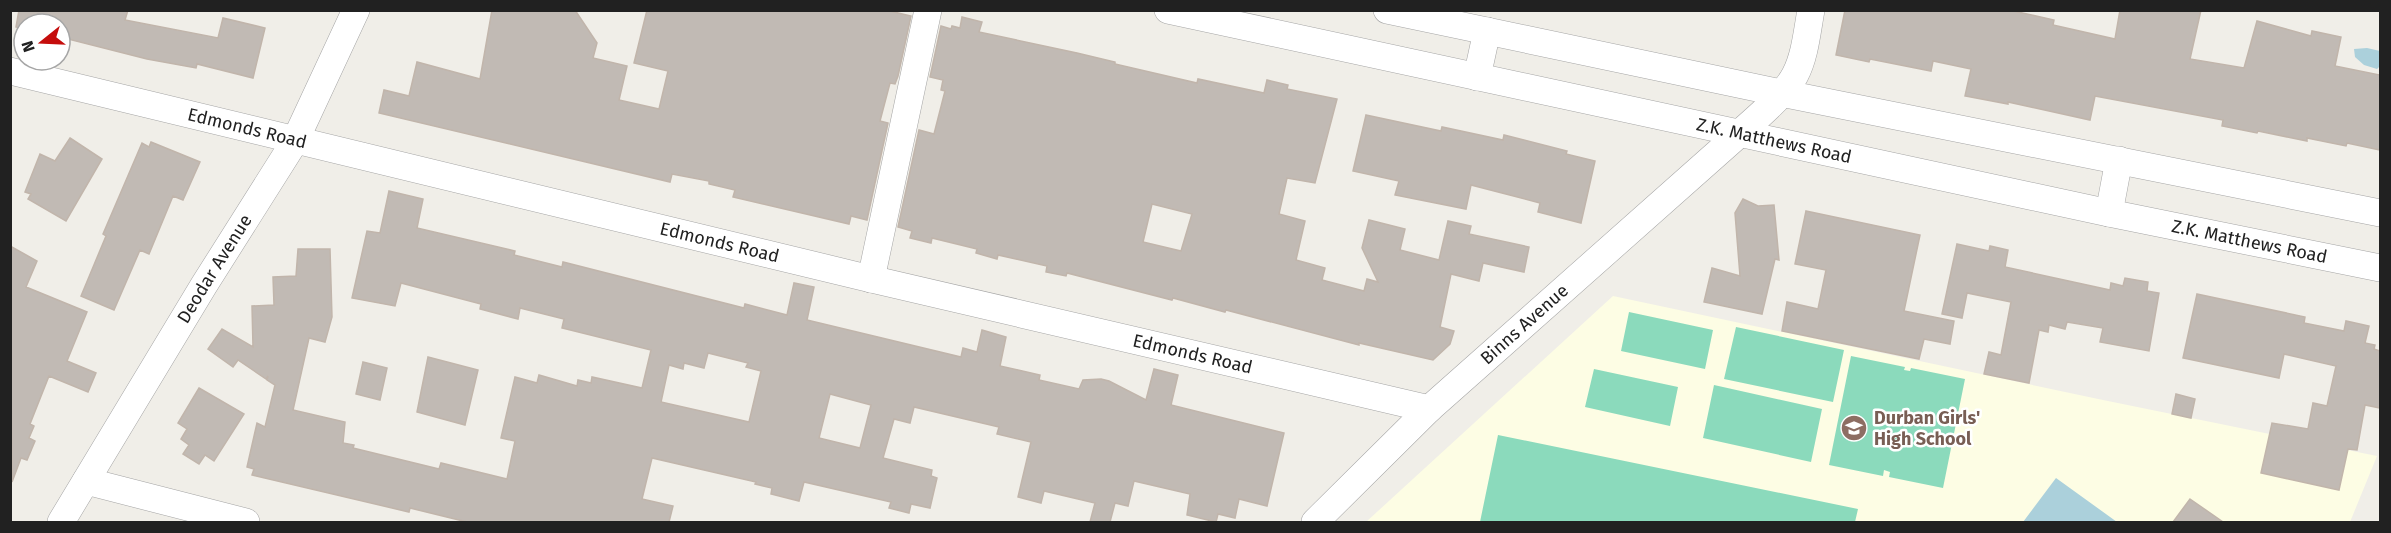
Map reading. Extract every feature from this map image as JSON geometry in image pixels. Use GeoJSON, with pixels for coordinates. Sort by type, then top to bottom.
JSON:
{"type":"FeatureCollection","features":[{"type":"Feature","properties":{"kind":"street","name":"Deodar Avenue"},"geometry":{"type":"LineString","coordinates":[[61,522],[295,141],[356,10]]}},
{"type":"Feature","properties":{"kind":"street"},"geometry":{"type":"LineString","coordinates":[[871,279],[928,10]]}},
{"type":"Feature","properties":{"kind":"street","name":"Z.K. Matthews Road"},"geometry":{"type":"LineString","coordinates":[[1168,10],[2109,213],[2380,268]]}},
{"type":"Feature","properties":{"kind":"street"},"geometry":{"type":"LineString","coordinates":[[1387,10],[1781,93],[2380,213]]}},
{"type":"Feature","properties":{"kind":"street","name":"Binns Avenue"},"geometry":{"type":"LineString","coordinates":[[1315,522],[1430,409],[1739,134],[1781,93],[1794,77],[1802,59],[1812,10]]}},
{"type":"Feature","properties":{"kind":"street"},"geometry":{"type":"LineString","coordinates":[[1477,77],[1487,31]]}},
{"type":"Feature","properties":{"kind":"street","name":"Edmonds Road"},"geometry":{"type":"LineString","coordinates":[[10,71],[871,279],[1430,409]]}},
{"type":"Feature","properties":{"kind":"street"},"geometry":{"type":"LineString","coordinates":[[2109,213],[2119,160]]}},
{"type":"Feature","properties":{"kind":"street"},"geometry":{"type":"LineString","coordinates":[[86,482],[246,522]]}},
{"type":"Feature","properties":{"kind":"shaded area","name":"Durban Girls' High School"},"geometry":{"type":"Polygon","coordinates":[[[1613,296],[2377,456],[2350,522],[1366,522],[1613,296]]]}},
{"type":"Feature","properties":{"kind":"green space"},"geometry":{"type":"Polygon","coordinates":[[[1629,312],[1713,330],[1705,369],[1621,351],[1629,312]]]}},
{"type":"Feature","properties":{"kind":"green space"},"geometry":{"type":"Polygon","coordinates":[[[1736,327],[1844,350],[1833,402],[1724,379],[1736,327]]]}},
{"type":"Feature","properties":{"kind":"green space"},"geometry":{"type":"Polygon","coordinates":[[[1851,356],[1905,367],[1904,370],[1910,371],[1911,368],[1965,379],[1943,488],[1889,477],[1890,472],[1884,470],[1883,476],[1829,465],[1851,356]]]}},
{"type":"Feature","properties":{"kind":"green space"},"geometry":{"type":"Polygon","coordinates":[[[1594,369],[1678,387],[1670,426],[1585,407],[1594,369]]]}},
{"type":"Feature","properties":{"kind":"green space"},"geometry":{"type":"Polygon","coordinates":[[[1714,385],[1822,409],[1811,462],[1703,438],[1714,385]]]}},
{"type":"Feature","properties":{"kind":"green space"},"geometry":{"type":"Polygon","coordinates":[[[1498,435],[1858,509],[1855,522],[1480,522],[1498,435]]]}},
{"type":"Feature","properties":{"kind":"water"},"geometry":{"type":"Polygon","coordinates":[[[2367,48],[2380,51],[2380,66],[2377,69],[2364,65],[2355,57],[2354,49],[2367,48]]]}},
{"type":"Feature","properties":{"kind":"water"},"geometry":{"type":"Polygon","coordinates":[[[2056,478],[2117,522],[2023,522],[2056,478]]]}},
{"type":"Feature","properties":{"kind":"building"},"geometry":{"type":"Polygon","coordinates":[[[19,10],[128,10],[125,20],[218,38],[223,18],[265,28],[253,78],[197,64],[196,68],[147,59],[72,40],[72,12],[19,12],[19,10]]]}},
{"type":"Feature","properties":{"kind":"building"},"geometry":{"type":"Polygon","coordinates":[[[492,10],[575,10],[597,43],[593,58],[627,66],[619,100],[659,109],[668,71],[634,63],[647,10],[886,10],[911,16],[898,76],[895,84],[890,83],[880,121],[888,123],[867,220],[851,216],[849,224],[733,197],[735,190],[709,184],[709,181],[672,174],[670,182],[379,113],[384,90],[409,96],[417,62],[480,79],[492,10]]]}},
{"type":"Feature","properties":{"kind":"building"},"geometry":{"type":"Polygon","coordinates":[[[1845,10],[2009,10],[2054,20],[2053,25],[2115,39],[2120,10],[2201,10],[2190,59],[2244,68],[2257,21],[2311,36],[2312,31],[2341,37],[2335,66],[2380,75],[2380,150],[2347,143],[2346,146],[2307,138],[2307,141],[2258,131],[2257,133],[2222,126],[2223,120],[2095,96],[2090,120],[2008,102],[2008,104],[1965,96],[1971,69],[1933,61],[1931,71],[1836,55],[1845,10]]]}},
{"type":"Feature","properties":{"kind":"building"},"geometry":{"type":"Polygon","coordinates":[[[962,17],[982,22],[979,32],[1077,53],[1197,83],[1198,79],[1264,93],[1267,80],[1288,85],[1287,89],[1337,99],[1315,183],[1287,178],[1279,214],[1305,221],[1296,260],[1325,268],[1322,280],[1364,291],[1367,279],[1378,282],[1362,248],[1369,220],[1405,229],[1400,250],[1439,260],[1448,221],[1471,226],[1469,234],[1529,247],[1524,272],[1483,263],[1479,281],[1451,274],[1440,327],[1454,331],[1450,344],[1433,360],[1359,343],[1359,345],[1226,310],[1225,312],[1173,298],[1172,300],[1067,273],[1066,276],[1046,272],[1047,266],[998,255],[997,259],[976,253],[977,249],[932,238],[931,243],[910,238],[912,231],[898,227],[919,130],[934,134],[945,91],[941,90],[943,80],[930,77],[941,26],[951,29],[952,26],[960,28],[962,17]],[[1152,204],[1143,242],[1181,251],[1192,214],[1152,204]]]}},
{"type":"Feature","properties":{"kind":"building"},"geometry":{"type":"Polygon","coordinates":[[[1366,115],[1441,131],[1442,127],[1503,140],[1504,135],[1567,151],[1566,154],[1595,161],[1581,223],[1538,212],[1540,203],[1471,185],[1466,209],[1395,195],[1399,181],[1353,171],[1366,115]]]}},
{"type":"Feature","properties":{"kind":"building"},"geometry":{"type":"Polygon","coordinates":[[[70,138],[102,159],[66,221],[28,199],[31,194],[25,192],[40,154],[55,161],[70,138]]]}},
{"type":"Feature","properties":{"kind":"building"},"geometry":{"type":"Polygon","coordinates":[[[151,142],[200,162],[183,200],[173,196],[149,254],[140,250],[114,310],[81,296],[106,236],[103,234],[142,143],[149,147],[151,142]]]}},
{"type":"Feature","properties":{"kind":"building"},"geometry":{"type":"Polygon","coordinates":[[[389,191],[423,199],[417,228],[515,251],[514,255],[562,267],[563,262],[744,308],[745,304],[787,315],[794,283],[814,287],[807,320],[961,357],[963,348],[977,352],[982,330],[1006,337],[1000,366],[1040,375],[1039,380],[1079,389],[1083,380],[1101,379],[1146,400],[1154,369],[1178,375],[1171,405],[1284,433],[1267,506],[1239,499],[1235,518],[1218,514],[1216,522],[1187,515],[1190,494],[1134,481],[1128,506],[1115,503],[1110,522],[1090,522],[1095,503],[1044,491],[1041,503],[1018,497],[1031,442],[997,434],[999,427],[914,407],[910,423],[894,419],[883,458],[932,470],[931,476],[937,478],[930,508],[911,504],[909,513],[889,508],[891,502],[804,482],[799,501],[771,494],[772,488],[755,484],[756,482],[652,458],[642,499],[673,506],[669,522],[467,522],[410,508],[409,512],[252,475],[254,469],[247,467],[257,423],[265,427],[275,385],[267,380],[268,376],[266,379],[238,360],[233,367],[208,349],[222,329],[253,347],[252,306],[274,305],[273,277],[296,276],[298,249],[330,249],[332,317],[325,342],[309,338],[293,410],[345,422],[343,443],[354,445],[353,448],[439,469],[441,463],[507,479],[515,441],[501,438],[515,377],[537,383],[539,375],[577,386],[578,380],[591,383],[592,377],[642,388],[651,350],[562,328],[564,319],[520,308],[518,319],[480,309],[481,304],[401,283],[395,306],[352,298],[367,231],[380,233],[389,191]],[[708,353],[704,368],[684,363],[683,369],[669,365],[661,402],[749,422],[761,371],[746,367],[748,363],[708,353]],[[830,394],[819,438],[860,448],[871,405],[830,394]]]}},
{"type":"Feature","properties":{"kind":"building"},"geometry":{"type":"Polygon","coordinates":[[[1743,199],[1758,206],[1774,205],[1779,260],[1775,259],[1762,314],[1704,302],[1712,268],[1740,276],[1735,213],[1743,199]]]}},
{"type":"Feature","properties":{"kind":"building"},"geometry":{"type":"Polygon","coordinates":[[[1806,211],[1920,235],[1904,311],[1954,321],[1950,344],[1924,339],[1919,359],[1782,331],[1787,302],[1818,309],[1826,270],[1795,264],[1806,211]]]}},
{"type":"Feature","properties":{"kind":"building"},"geometry":{"type":"Polygon","coordinates":[[[1957,244],[1989,251],[1990,246],[2008,250],[2005,267],[2110,290],[2111,283],[2123,286],[2125,278],[2148,282],[2147,291],[2159,293],[2149,351],[2100,342],[2103,328],[2067,322],[2065,329],[2049,325],[2048,332],[2039,330],[2029,383],[1984,374],[1989,352],[2001,355],[2011,302],[1967,293],[1962,318],[1942,314],[1957,244]]]}},
{"type":"Feature","properties":{"kind":"building"},"geometry":{"type":"Polygon","coordinates":[[[10,246],[37,261],[26,287],[87,312],[67,361],[96,373],[88,392],[49,376],[30,424],[34,426],[29,438],[35,441],[27,460],[21,458],[12,482],[10,246]]]}},
{"type":"Feature","properties":{"kind":"building"},"geometry":{"type":"Polygon","coordinates":[[[2197,294],[2305,317],[2304,323],[2344,331],[2346,321],[2369,326],[2365,343],[2375,345],[2374,349],[2380,351],[2380,408],[2365,405],[2357,450],[2348,449],[2339,490],[2261,473],[2272,423],[2308,429],[2313,403],[2327,406],[2336,366],[2284,354],[2279,378],[2183,358],[2197,294]]]}},
{"type":"Feature","properties":{"kind":"building"},"geometry":{"type":"Polygon","coordinates":[[[428,357],[478,370],[465,425],[417,412],[428,357]]]}},
{"type":"Feature","properties":{"kind":"building"},"geometry":{"type":"Polygon","coordinates":[[[363,362],[387,368],[380,400],[356,394],[363,362]]]}},
{"type":"Feature","properties":{"kind":"building"},"geometry":{"type":"Polygon","coordinates":[[[199,388],[244,414],[214,461],[205,455],[199,464],[183,454],[189,445],[181,439],[187,429],[178,423],[199,388]]]}},
{"type":"Feature","properties":{"kind":"building"},"geometry":{"type":"Polygon","coordinates":[[[2176,394],[2195,399],[2191,418],[2172,414],[2176,394]]]}},
{"type":"Feature","properties":{"kind":"building"},"geometry":{"type":"Polygon","coordinates":[[[2190,499],[2223,522],[2173,522],[2190,499]]]}},
{"type":"Feature","properties":{"kind":"place","name":"Durban Girls' High School"},"geometry":{"type":"Point","coordinates":[1854,428]}}]}
